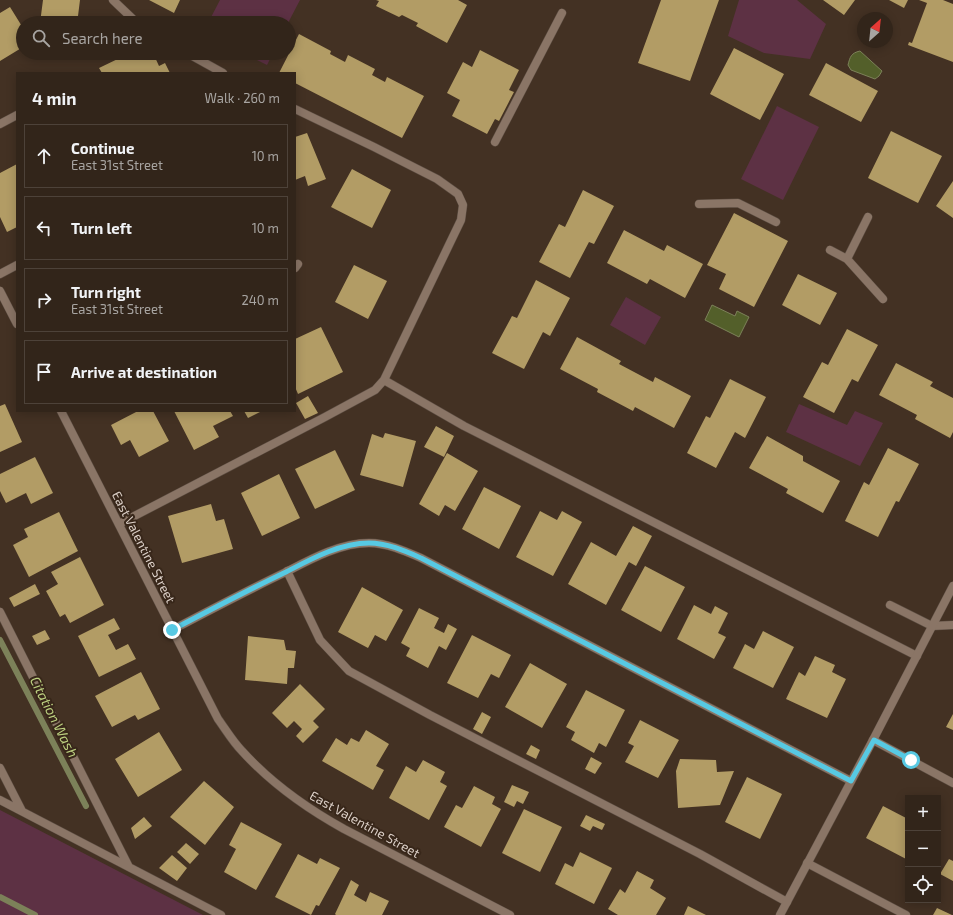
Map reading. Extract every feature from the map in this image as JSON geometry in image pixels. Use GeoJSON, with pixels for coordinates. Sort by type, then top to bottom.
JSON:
{"type":"FeatureCollection","features":[{"type":"Feature","properties":{"kind":"street"},"geometry":{"type":"LineString","coordinates":[[113,0],[130,16]]}},
{"type":"Feature","properties":{"kind":"street"},"geometry":{"type":"LineString","coordinates":[[495,142],[562,12]]}},
{"type":"Feature","properties":{"kind":"street"},"geometry":{"type":"LineString","coordinates":[[200,60],[221,72]]}},
{"type":"Feature","properties":{"kind":"street"},"geometry":{"type":"LineString","coordinates":[[119,524],[375,390],[384,380],[461,220],[463,205],[458,194],[437,179],[296,109]]}},
{"type":"Feature","properties":{"kind":"street"},"geometry":{"type":"LineString","coordinates":[[0,124],[16,116]]}},
{"type":"Feature","properties":{"kind":"street"},"geometry":{"type":"LineString","coordinates":[[699,204],[738,203],[776,222]]}},
{"type":"Feature","properties":{"kind":"street"},"geometry":{"type":"LineString","coordinates":[[847,258],[868,217]]}},
{"type":"Feature","properties":{"kind":"street"},"geometry":{"type":"LineString","coordinates":[[830,250],[847,258],[883,299]]}},
{"type":"Feature","properties":{"kind":"street"},"geometry":{"type":"LineString","coordinates":[[0,274],[16,266]]}},
{"type":"Feature","properties":{"kind":"street"},"geometry":{"type":"LineString","coordinates":[[0,291],[16,322]]}},
{"type":"Feature","properties":{"kind":"street"},"geometry":{"type":"LineString","coordinates":[[384,380],[464,426],[917,656]]}},
{"type":"Feature","properties":{"kind":"street","name":"East Valentine Street"},"geometry":{"type":"LineString","coordinates":[[62,412],[218,719],[241,750],[268,776],[319,816],[510,915]]}},
{"type":"Feature","properties":{"kind":"street"},"geometry":{"type":"LineString","coordinates":[[172,630],[287,571],[327,553],[354,545],[368,543],[383,545],[421,558],[851,781]]}},
{"type":"Feature","properties":{"kind":"street"},"geometry":{"type":"LineString","coordinates":[[287,571],[320,640],[349,671],[430,715],[700,854],[787,902]]}},
{"type":"Feature","properties":{"kind":"street"},"geometry":{"type":"LineString","coordinates":[[780,915],[874,740],[953,586]]}},
{"type":"Feature","properties":{"kind":"street"},"geometry":{"type":"LineString","coordinates":[[890,605],[932,626],[953,625]]}},
{"type":"Feature","properties":{"kind":"street"},"geometry":{"type":"LineString","coordinates":[[0,612],[129,867]]}},
{"type":"Feature","properties":{"kind":"street"},"geometry":{"type":"LineString","coordinates":[[874,740],[953,783]]}},
{"type":"Feature","properties":{"kind":"street"},"geometry":{"type":"LineString","coordinates":[[0,768],[22,811]]}},
{"type":"Feature","properties":{"kind":"street"},"geometry":{"type":"LineString","coordinates":[[0,800],[221,915]]}},
{"type":"Feature","properties":{"kind":"street"},"geometry":{"type":"LineString","coordinates":[[807,863],[906,915]]}},
{"type":"Feature","properties":{"kind":"shaded area"},"geometry":{"type":"Polygon","coordinates":[[[220,0],[300,0],[292,16],[212,16],[220,0]]]}},
{"type":"Feature","properties":{"kind":"shaded area"},"geometry":{"type":"Polygon","coordinates":[[[739,0],[797,0],[826,24],[810,59],[764,53],[728,36],[739,0]]]}},
{"type":"Feature","properties":{"kind":"shaded area"},"geometry":{"type":"Polygon","coordinates":[[[860,51],[882,71],[875,79],[851,70],[848,65],[851,56],[860,51]]]}},
{"type":"Feature","properties":{"kind":"shaded area"},"geometry":{"type":"Polygon","coordinates":[[[257,60],[270,60],[267,65],[257,60]]]}},
{"type":"Feature","properties":{"kind":"shaded area"},"geometry":{"type":"Polygon","coordinates":[[[777,106],[819,127],[783,200],[741,179],[777,106]]]}},
{"type":"Feature","properties":{"kind":"shaded area"},"geometry":{"type":"Polygon","coordinates":[[[626,297],[661,317],[645,345],[610,325],[626,297]]]}},
{"type":"Feature","properties":{"kind":"shaded area"},"geometry":{"type":"Polygon","coordinates":[[[712,305],[735,316],[737,311],[749,317],[739,337],[705,320],[712,305]]]}},
{"type":"Feature","properties":{"kind":"shaded area"},"geometry":{"type":"Polygon","coordinates":[[[799,404],[847,425],[855,411],[883,423],[860,466],[786,432],[799,404]]]}},
{"type":"Feature","properties":{"kind":"shaded area"},"geometry":{"type":"Polygon","coordinates":[[[0,810],[203,915],[0,915],[0,810]]]}},
{"type":"Feature","properties":{"kind":"building"},"geometry":{"type":"Polygon","coordinates":[[[43,0],[80,0],[78,16],[41,16],[43,0]]]}},
{"type":"Feature","properties":{"kind":"building"},"geometry":{"type":"Polygon","coordinates":[[[149,0],[180,0],[174,13],[149,0]]]}},
{"type":"Feature","properties":{"kind":"building"},"geometry":{"type":"Polygon","coordinates":[[[376,0],[458,0],[467,5],[447,43],[416,26],[418,23],[402,15],[399,17],[376,6],[379,1],[376,0]]]}},
{"type":"Feature","properties":{"kind":"building"},"geometry":{"type":"Polygon","coordinates":[[[661,0],[719,0],[690,81],[638,63],[661,0]]]}},
{"type":"Feature","properties":{"kind":"building"},"geometry":{"type":"Polygon","coordinates":[[[823,0],[855,0],[844,15],[823,0]]]}},
{"type":"Feature","properties":{"kind":"building"},"geometry":{"type":"Polygon","coordinates":[[[889,0],[908,0],[904,8],[889,0]]]}},
{"type":"Feature","properties":{"kind":"building"},"geometry":{"type":"Polygon","coordinates":[[[919,0],[943,0],[953,4],[953,62],[908,45],[909,42],[912,43],[927,3],[919,0]]]}},
{"type":"Feature","properties":{"kind":"building"},"geometry":{"type":"Polygon","coordinates":[[[10,7],[16,17],[16,51],[0,61],[0,13],[10,7]]]}},
{"type":"Feature","properties":{"kind":"building"},"geometry":{"type":"Polygon","coordinates":[[[299,34],[331,51],[330,54],[345,62],[348,55],[375,69],[372,75],[385,82],[387,77],[424,96],[402,138],[296,84],[296,72],[280,72],[286,60],[296,60],[296,40],[299,34]]]}},
{"type":"Feature","properties":{"kind":"building"},"geometry":{"type":"Polygon","coordinates":[[[734,48],[784,74],[760,120],[710,94],[734,48]]]}},
{"type":"Feature","properties":{"kind":"building"},"geometry":{"type":"Polygon","coordinates":[[[480,50],[519,70],[509,90],[514,92],[499,121],[495,119],[487,134],[452,116],[460,100],[447,93],[463,62],[472,67],[480,50]]]}},
{"type":"Feature","properties":{"kind":"building"},"geometry":{"type":"Polygon","coordinates":[[[116,60],[156,60],[159,66],[165,63],[170,72],[101,72],[99,68],[116,60]]]}},
{"type":"Feature","properties":{"kind":"building"},"geometry":{"type":"Polygon","coordinates":[[[826,63],[878,91],[861,122],[809,95],[826,63]]]}},
{"type":"Feature","properties":{"kind":"building"},"geometry":{"type":"Polygon","coordinates":[[[891,131],[942,156],[918,203],[868,178],[891,131]]]}},
{"type":"Feature","properties":{"kind":"building"},"geometry":{"type":"Polygon","coordinates":[[[307,133],[326,179],[308,186],[305,176],[296,180],[296,137],[307,133]]]}},
{"type":"Feature","properties":{"kind":"building"},"geometry":{"type":"Polygon","coordinates":[[[16,165],[16,228],[7,232],[0,217],[0,173],[16,165]]]}},
{"type":"Feature","properties":{"kind":"building"},"geometry":{"type":"Polygon","coordinates":[[[352,169],[391,190],[372,228],[331,207],[352,169]]]}},
{"type":"Feature","properties":{"kind":"building"},"geometry":{"type":"Polygon","coordinates":[[[953,181],[953,218],[936,206],[953,181]]]}},
{"type":"Feature","properties":{"kind":"building"},"geometry":{"type":"Polygon","coordinates":[[[583,190],[614,206],[594,244],[589,242],[570,278],[539,262],[559,224],[565,227],[583,190]]]}},
{"type":"Feature","properties":{"kind":"building"},"geometry":{"type":"Polygon","coordinates":[[[734,213],[788,241],[754,307],[719,289],[726,274],[707,265],[734,213]]]}},
{"type":"Feature","properties":{"kind":"building"},"geometry":{"type":"Polygon","coordinates":[[[624,230],[664,251],[667,245],[703,264],[685,298],[650,279],[647,284],[607,263],[624,230]]]}},
{"type":"Feature","properties":{"kind":"building"},"geometry":{"type":"Polygon","coordinates":[[[354,265],[387,281],[368,319],[335,302],[354,265]]]}},
{"type":"Feature","properties":{"kind":"building"},"geometry":{"type":"Polygon","coordinates":[[[798,274],[837,293],[820,325],[782,305],[798,274]]]}},
{"type":"Feature","properties":{"kind":"building"},"geometry":{"type":"Polygon","coordinates":[[[536,280],[570,298],[550,336],[543,332],[524,369],[492,353],[512,316],[517,318],[536,280]]]}},
{"type":"Feature","properties":{"kind":"building"},"geometry":{"type":"Polygon","coordinates":[[[321,327],[343,372],[298,394],[296,389],[296,339],[321,327]]]}},
{"type":"Feature","properties":{"kind":"building"},"geometry":{"type":"Polygon","coordinates":[[[847,329],[878,345],[858,382],[852,379],[834,413],[803,397],[822,362],[828,365],[847,329]]]}},
{"type":"Feature","properties":{"kind":"building"},"geometry":{"type":"Polygon","coordinates":[[[577,337],[621,361],[619,364],[653,382],[655,377],[691,396],[674,428],[635,407],[633,411],[597,392],[598,389],[560,369],[577,337]]]}},
{"type":"Feature","properties":{"kind":"building"},"geometry":{"type":"Polygon","coordinates":[[[896,363],[933,382],[930,386],[953,398],[953,432],[950,438],[915,419],[917,415],[879,395],[896,363]]]}},
{"type":"Feature","properties":{"kind":"building"},"geometry":{"type":"Polygon","coordinates":[[[730,379],[766,397],[745,438],[735,432],[716,468],[687,453],[706,416],[710,418],[730,379]]]}},
{"type":"Feature","properties":{"kind":"building"},"geometry":{"type":"Polygon","coordinates":[[[308,396],[318,413],[305,419],[296,403],[308,396]]]}},
{"type":"Feature","properties":{"kind":"building"},"geometry":{"type":"Polygon","coordinates":[[[5,404],[22,442],[0,452],[0,406],[5,404]]]}},
{"type":"Feature","properties":{"kind":"building"},"geometry":{"type":"Polygon","coordinates":[[[136,412],[154,412],[169,441],[139,457],[130,440],[121,445],[111,425],[136,412]]]}},
{"type":"Feature","properties":{"kind":"building"},"geometry":{"type":"Polygon","coordinates":[[[175,412],[231,412],[233,416],[213,426],[219,437],[194,450],[175,412]]]}},
{"type":"Feature","properties":{"kind":"building"},"geometry":{"type":"Polygon","coordinates":[[[245,412],[260,412],[248,418],[245,412]]]}},
{"type":"Feature","properties":{"kind":"building"},"geometry":{"type":"Polygon","coordinates":[[[436,426],[454,436],[444,457],[424,447],[436,426]]]}},
{"type":"Feature","properties":{"kind":"building"},"geometry":{"type":"Polygon","coordinates":[[[385,433],[416,441],[403,487],[360,475],[372,434],[383,438],[385,433]]]}},
{"type":"Feature","properties":{"kind":"building"},"geometry":{"type":"Polygon","coordinates":[[[767,436],[803,456],[803,461],[840,481],[823,513],[786,493],[788,489],[749,468],[767,436]]]}},
{"type":"Feature","properties":{"kind":"building"},"geometry":{"type":"Polygon","coordinates":[[[888,448],[919,464],[899,502],[896,501],[878,537],[845,521],[864,482],[869,485],[888,448]]]}},
{"type":"Feature","properties":{"kind":"building"},"geometry":{"type":"Polygon","coordinates":[[[335,450],[355,490],[315,509],[295,469],[335,450]]]}},
{"type":"Feature","properties":{"kind":"building"},"geometry":{"type":"Polygon","coordinates":[[[447,453],[478,471],[455,511],[445,505],[439,516],[419,504],[447,453]]]}},
{"type":"Feature","properties":{"kind":"building"},"geometry":{"type":"Polygon","coordinates":[[[35,457],[53,493],[31,504],[26,493],[6,503],[0,491],[0,474],[35,457]]]}},
{"type":"Feature","properties":{"kind":"building"},"geometry":{"type":"Polygon","coordinates":[[[279,474],[300,518],[262,536],[241,493],[279,474]]]}},
{"type":"Feature","properties":{"kind":"building"},"geometry":{"type":"Polygon","coordinates":[[[484,487],[521,506],[499,549],[462,529],[484,487]]]}},
{"type":"Feature","properties":{"kind":"building"},"geometry":{"type":"Polygon","coordinates":[[[211,504],[216,521],[224,519],[233,549],[182,563],[168,516],[211,504]]]}},
{"type":"Feature","properties":{"kind":"building"},"geometry":{"type":"Polygon","coordinates":[[[540,511],[557,520],[562,511],[582,522],[553,576],[516,557],[540,511]]]}},
{"type":"Feature","properties":{"kind":"building"},"geometry":{"type":"Polygon","coordinates":[[[59,512],[78,551],[29,577],[13,545],[28,537],[24,529],[59,512]]]}},
{"type":"Feature","properties":{"kind":"building"},"geometry":{"type":"Polygon","coordinates":[[[633,526],[652,536],[636,566],[629,562],[606,605],[568,584],[591,542],[616,556],[633,526]]]}},
{"type":"Feature","properties":{"kind":"building"},"geometry":{"type":"Polygon","coordinates":[[[80,557],[104,605],[70,623],[65,614],[60,617],[46,591],[58,584],[51,572],[80,557]]]}},
{"type":"Feature","properties":{"kind":"building"},"geometry":{"type":"Polygon","coordinates":[[[645,566],[685,587],[661,632],[621,610],[645,566]]]}},
{"type":"Feature","properties":{"kind":"building"},"geometry":{"type":"Polygon","coordinates":[[[35,584],[40,594],[14,607],[9,598],[35,584]]]}},
{"type":"Feature","properties":{"kind":"building"},"geometry":{"type":"Polygon","coordinates":[[[362,587],[403,610],[386,641],[375,635],[368,648],[338,632],[362,587]]]}},
{"type":"Feature","properties":{"kind":"building"},"geometry":{"type":"Polygon","coordinates":[[[694,605],[711,614],[715,606],[728,613],[718,633],[726,637],[714,659],[677,639],[694,605]]]}},
{"type":"Feature","properties":{"kind":"building"},"geometry":{"type":"Polygon","coordinates":[[[419,608],[439,618],[434,628],[444,633],[448,624],[457,629],[446,650],[439,646],[428,668],[406,656],[410,648],[401,643],[419,608]]]}},
{"type":"Feature","properties":{"kind":"building"},"geometry":{"type":"Polygon","coordinates":[[[114,618],[120,629],[108,635],[116,650],[128,644],[136,659],[99,677],[78,636],[114,618]]]}},
{"type":"Feature","properties":{"kind":"building"},"geometry":{"type":"Polygon","coordinates":[[[45,630],[50,639],[37,645],[32,636],[45,630]]]}},
{"type":"Feature","properties":{"kind":"building"},"geometry":{"type":"Polygon","coordinates":[[[763,631],[794,647],[773,688],[733,668],[745,644],[754,649],[763,631]]]}},
{"type":"Feature","properties":{"kind":"building"},"geometry":{"type":"Polygon","coordinates":[[[472,635],[511,655],[499,678],[491,674],[478,698],[447,683],[472,635]]]}},
{"type":"Feature","properties":{"kind":"building"},"geometry":{"type":"Polygon","coordinates":[[[248,636],[284,640],[286,650],[296,651],[294,668],[288,668],[287,684],[245,680],[248,636]]]}},
{"type":"Feature","properties":{"kind":"building"},"geometry":{"type":"Polygon","coordinates":[[[815,656],[835,665],[832,672],[846,679],[827,718],[786,699],[799,672],[805,676],[815,656]]]}},
{"type":"Feature","properties":{"kind":"building"},"geometry":{"type":"Polygon","coordinates":[[[530,663],[567,684],[542,728],[505,707],[530,663]]]}},
{"type":"Feature","properties":{"kind":"building"},"geometry":{"type":"Polygon","coordinates":[[[141,672],[160,709],[138,720],[135,715],[112,727],[95,696],[141,672]]]}},
{"type":"Feature","properties":{"kind":"building"},"geometry":{"type":"Polygon","coordinates":[[[300,684],[325,709],[313,721],[319,727],[303,743],[296,736],[302,729],[294,721],[287,728],[272,713],[300,684]]]}},
{"type":"Feature","properties":{"kind":"building"},"geometry":{"type":"Polygon","coordinates":[[[586,690],[625,710],[606,747],[599,743],[594,753],[571,740],[575,732],[566,727],[586,690]]]}},
{"type":"Feature","properties":{"kind":"building"},"geometry":{"type":"Polygon","coordinates":[[[482,712],[491,717],[482,734],[473,729],[482,712]]]}},
{"type":"Feature","properties":{"kind":"building"},"geometry":{"type":"Polygon","coordinates":[[[953,714],[953,730],[946,727],[953,714]]]}},
{"type":"Feature","properties":{"kind":"building"},"geometry":{"type":"Polygon","coordinates":[[[640,720],[679,740],[658,778],[625,762],[634,746],[628,743],[640,720]]]}},
{"type":"Feature","properties":{"kind":"building"},"geometry":{"type":"Polygon","coordinates":[[[366,730],[389,744],[376,766],[384,770],[373,790],[322,761],[336,738],[347,745],[351,738],[359,742],[366,730]]]}},
{"type":"Feature","properties":{"kind":"building"},"geometry":{"type":"Polygon","coordinates":[[[159,732],[182,770],[138,797],[115,759],[159,732]]]}},
{"type":"Feature","properties":{"kind":"building"},"geometry":{"type":"Polygon","coordinates":[[[531,745],[540,750],[536,759],[526,754],[531,745]]]}},
{"type":"Feature","properties":{"kind":"building"},"geometry":{"type":"Polygon","coordinates":[[[591,757],[602,763],[595,774],[585,769],[591,757]]]}},
{"type":"Feature","properties":{"kind":"building"},"geometry":{"type":"Polygon","coordinates":[[[680,759],[716,760],[717,772],[734,771],[720,805],[678,808],[676,771],[680,759]]]}},
{"type":"Feature","properties":{"kind":"building"},"geometry":{"type":"Polygon","coordinates":[[[423,760],[445,772],[440,782],[447,786],[429,820],[389,798],[406,766],[416,772],[423,760]]]}},
{"type":"Feature","properties":{"kind":"building"},"geometry":{"type":"Polygon","coordinates":[[[747,777],[782,794],[760,839],[725,822],[747,777]]]}},
{"type":"Feature","properties":{"kind":"building"},"geometry":{"type":"Polygon","coordinates":[[[204,781],[234,807],[205,845],[170,817],[204,781]]]}},
{"type":"Feature","properties":{"kind":"building"},"geometry":{"type":"Polygon","coordinates":[[[512,785],[529,792],[523,804],[517,801],[514,807],[504,802],[512,785]]]}},
{"type":"Feature","properties":{"kind":"building"},"geometry":{"type":"Polygon","coordinates":[[[474,786],[495,797],[492,804],[501,809],[481,847],[444,827],[456,805],[462,808],[474,786]]]}},
{"type":"Feature","properties":{"kind":"building"},"geometry":{"type":"Polygon","coordinates":[[[883,806],[905,817],[905,858],[866,838],[883,806]]]}},
{"type":"Feature","properties":{"kind":"building"},"geometry":{"type":"Polygon","coordinates":[[[524,809],[562,827],[540,872],[502,853],[524,809]]]}},
{"type":"Feature","properties":{"kind":"building"},"geometry":{"type":"Polygon","coordinates":[[[586,815],[605,824],[602,830],[593,826],[590,831],[580,826],[586,815]]]}},
{"type":"Feature","properties":{"kind":"building"},"geometry":{"type":"Polygon","coordinates":[[[144,817],[152,826],[135,839],[131,828],[144,817]]]}},
{"type":"Feature","properties":{"kind":"building"},"geometry":{"type":"Polygon","coordinates":[[[241,822],[282,844],[256,890],[224,872],[236,849],[229,845],[241,822]]]}},
{"type":"Feature","properties":{"kind":"building"},"geometry":{"type":"Polygon","coordinates":[[[186,843],[199,854],[190,864],[177,852],[186,843]]]}},
{"type":"Feature","properties":{"kind":"building"},"geometry":{"type":"Polygon","coordinates":[[[580,852],[612,868],[594,904],[555,884],[565,863],[573,867],[580,852]]]}},
{"type":"Feature","properties":{"kind":"building"},"geometry":{"type":"Polygon","coordinates":[[[298,854],[317,864],[320,858],[340,868],[319,906],[316,905],[311,915],[275,897],[298,854]]]}},
{"type":"Feature","properties":{"kind":"building"},"geometry":{"type":"Polygon","coordinates":[[[172,855],[187,868],[177,881],[159,868],[172,855]]]}},
{"type":"Feature","properties":{"kind":"building"},"geometry":{"type":"Polygon","coordinates":[[[949,859],[953,861],[953,881],[941,875],[949,859]]]}},
{"type":"Feature","properties":{"kind":"building"},"geometry":{"type":"Polygon","coordinates":[[[637,871],[654,880],[650,888],[666,898],[656,915],[618,915],[608,909],[620,889],[625,893],[637,871]]]}},
{"type":"Feature","properties":{"kind":"building"},"geometry":{"type":"Polygon","coordinates":[[[351,880],[359,885],[354,895],[366,902],[370,892],[389,901],[382,915],[335,914],[351,880]]]}},
{"type":"Feature","properties":{"kind":"building"},"geometry":{"type":"Polygon","coordinates":[[[688,906],[706,915],[684,915],[688,906]]]}},
{"type":"Feature","properties":{"kind":"building"},"geometry":{"type":"Polygon","coordinates":[[[937,908],[952,915],[933,915],[937,908]]]}},
{"type":"Feature","properties":{"kind":"waterway","name":"Citation Wash"},"geometry":{"type":"LineString","coordinates":[[0,640],[86,806]]}},
{"type":"Feature","properties":{"kind":"waterway"},"geometry":{"type":"LineString","coordinates":[[0,897],[35,915]]}},
{"type":"Feature","properties":{"kind":"route"},"geometry":{"type":"LineString","coordinates":[[172,630],[271,579],[327,553],[342,548],[368,543],[383,545],[421,558],[851,781],[874,740],[911,760]]}}]}
